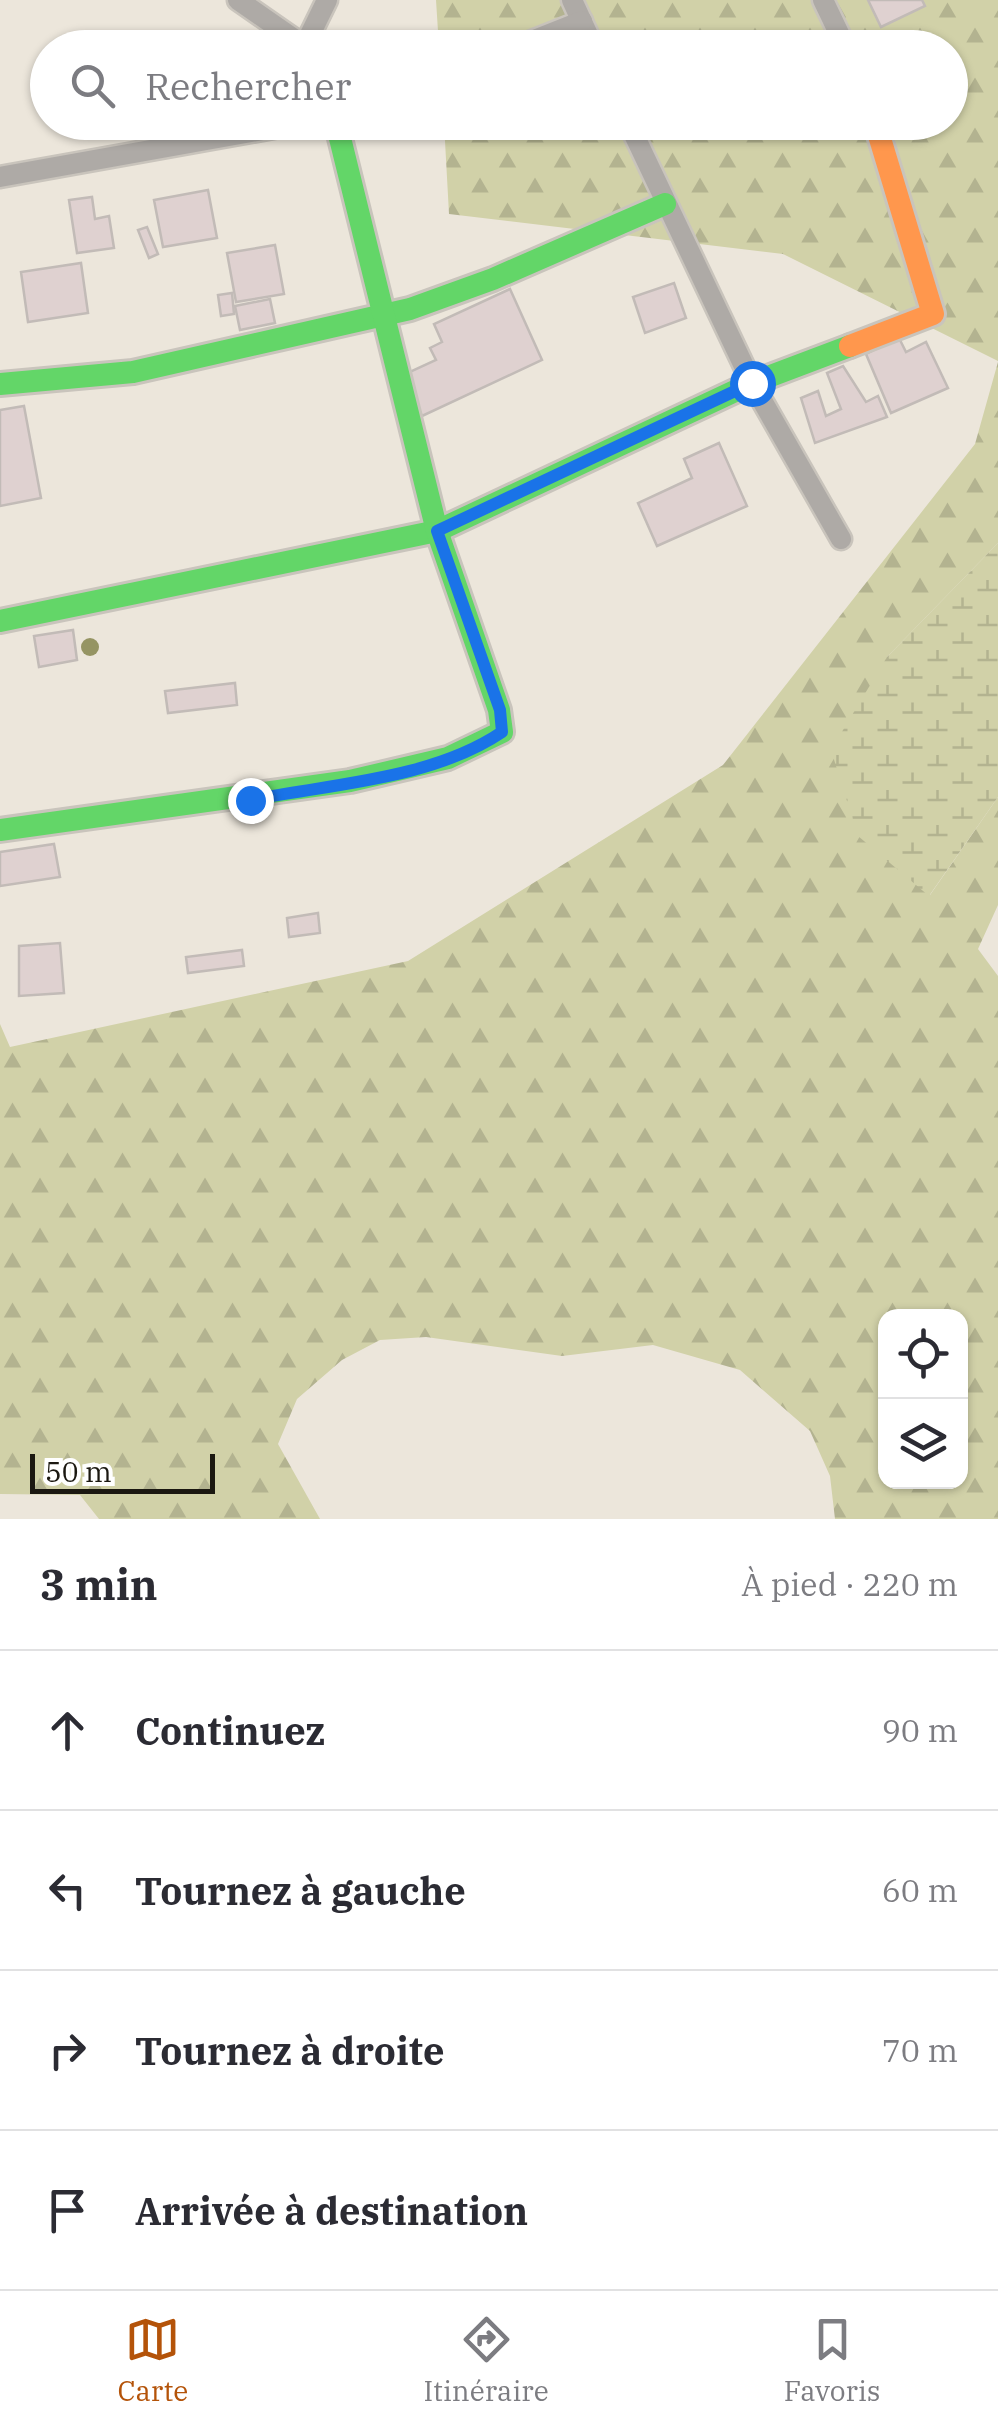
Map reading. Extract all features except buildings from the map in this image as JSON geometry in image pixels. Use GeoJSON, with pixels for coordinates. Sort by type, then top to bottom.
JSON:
{"type":"FeatureCollection","features":[{"type":"Feature","properties":{"kind":"street"},"geometry":{"type":"LineString","coordinates":[[238,0],[282,30]]}},
{"type":"Feature","properties":{"kind":"street"},"geometry":{"type":"LineString","coordinates":[[313,30],[327,0]]}},
{"type":"Feature","properties":{"kind":"street"},"geometry":{"type":"LineString","coordinates":[[572,0],[586,30]]}},
{"type":"Feature","properties":{"kind":"street"},"geometry":{"type":"LineString","coordinates":[[823,0],[837,30]]}},
{"type":"Feature","properties":{"kind":"street"},"geometry":{"type":"LineString","coordinates":[[559,30],[582,21]]}},
{"type":"Feature","properties":{"kind":"street"},"geometry":{"type":"LineString","coordinates":[[0,177],[207,140]]}},
{"type":"Feature","properties":{"kind":"street"},"geometry":{"type":"LineString","coordinates":[[0,830],[250,800],[407,770],[475,751],[502,732],[500,710],[437,531],[340,140]]}},
{"type":"Feature","properties":{"kind":"street"},"geometry":{"type":"LineString","coordinates":[[636,140],[752,383],[841,539]]}},
{"type":"Feature","properties":{"kind":"street"},"geometry":{"type":"LineString","coordinates":[[0,621],[437,531],[752,383],[933,314],[880,140]]}},
{"type":"Feature","properties":{"kind":"street"},"geometry":{"type":"LineString","coordinates":[[0,384],[133,372],[382,315],[493,279],[665,204]]}},
{"type":"Feature","properties":{"kind":"green space"},"geometry":{"type":"Polygon","coordinates":[[[436,0],[998,0],[998,361],[783,254],[449,214],[445,140],[968,140],[968,30],[438,30],[436,0]]]}},
{"type":"Feature","properties":{"kind":"green space"},"geometry":{"type":"Polygon","coordinates":[[[998,362],[998,543],[887,657],[930,895],[998,797],[998,905],[978,949],[998,976],[998,1519],[835,1519],[830,1476],[810,1431],[740,1370],[653,1345],[562,1356],[426,1337],[380,1340],[342,1360],[297,1399],[278,1444],[320,1519],[99,1519],[80,1495],[0,1494],[0,1024],[10,1047],[408,961],[723,765],[975,444],[998,362]]]}},
{"type":"Feature","properties":{"kind":"green space"},"geometry":{"type":"Polygon","coordinates":[[[998,543],[998,797],[929,896],[858,836],[831,750],[887,657],[998,543]]]}},
{"type":"Feature","properties":{"kind":"traffic: fast"},"geometry":{"type":"LineString","coordinates":[[0,830],[350,781],[448,758],[502,732],[499,710],[437,531],[340,140]]}},
{"type":"Feature","properties":{"kind":"traffic: fast"},"geometry":{"type":"LineString","coordinates":[[0,384],[133,372],[410,309],[493,279],[665,204]]}},
{"type":"Feature","properties":{"kind":"traffic: fast"},"geometry":{"type":"LineString","coordinates":[[0,621],[437,531],[752,383],[850,346]]}},
{"type":"Feature","properties":{"kind":"traffic: slow"},"geometry":{"type":"LineString","coordinates":[[850,346],[933,314],[880,140]]}},
{"type":"Feature","properties":{"kind":"route"},"geometry":{"type":"LineString","coordinates":[[250,800],[407,770],[475,751],[502,732],[500,710],[437,531],[752,383]]}}]}
